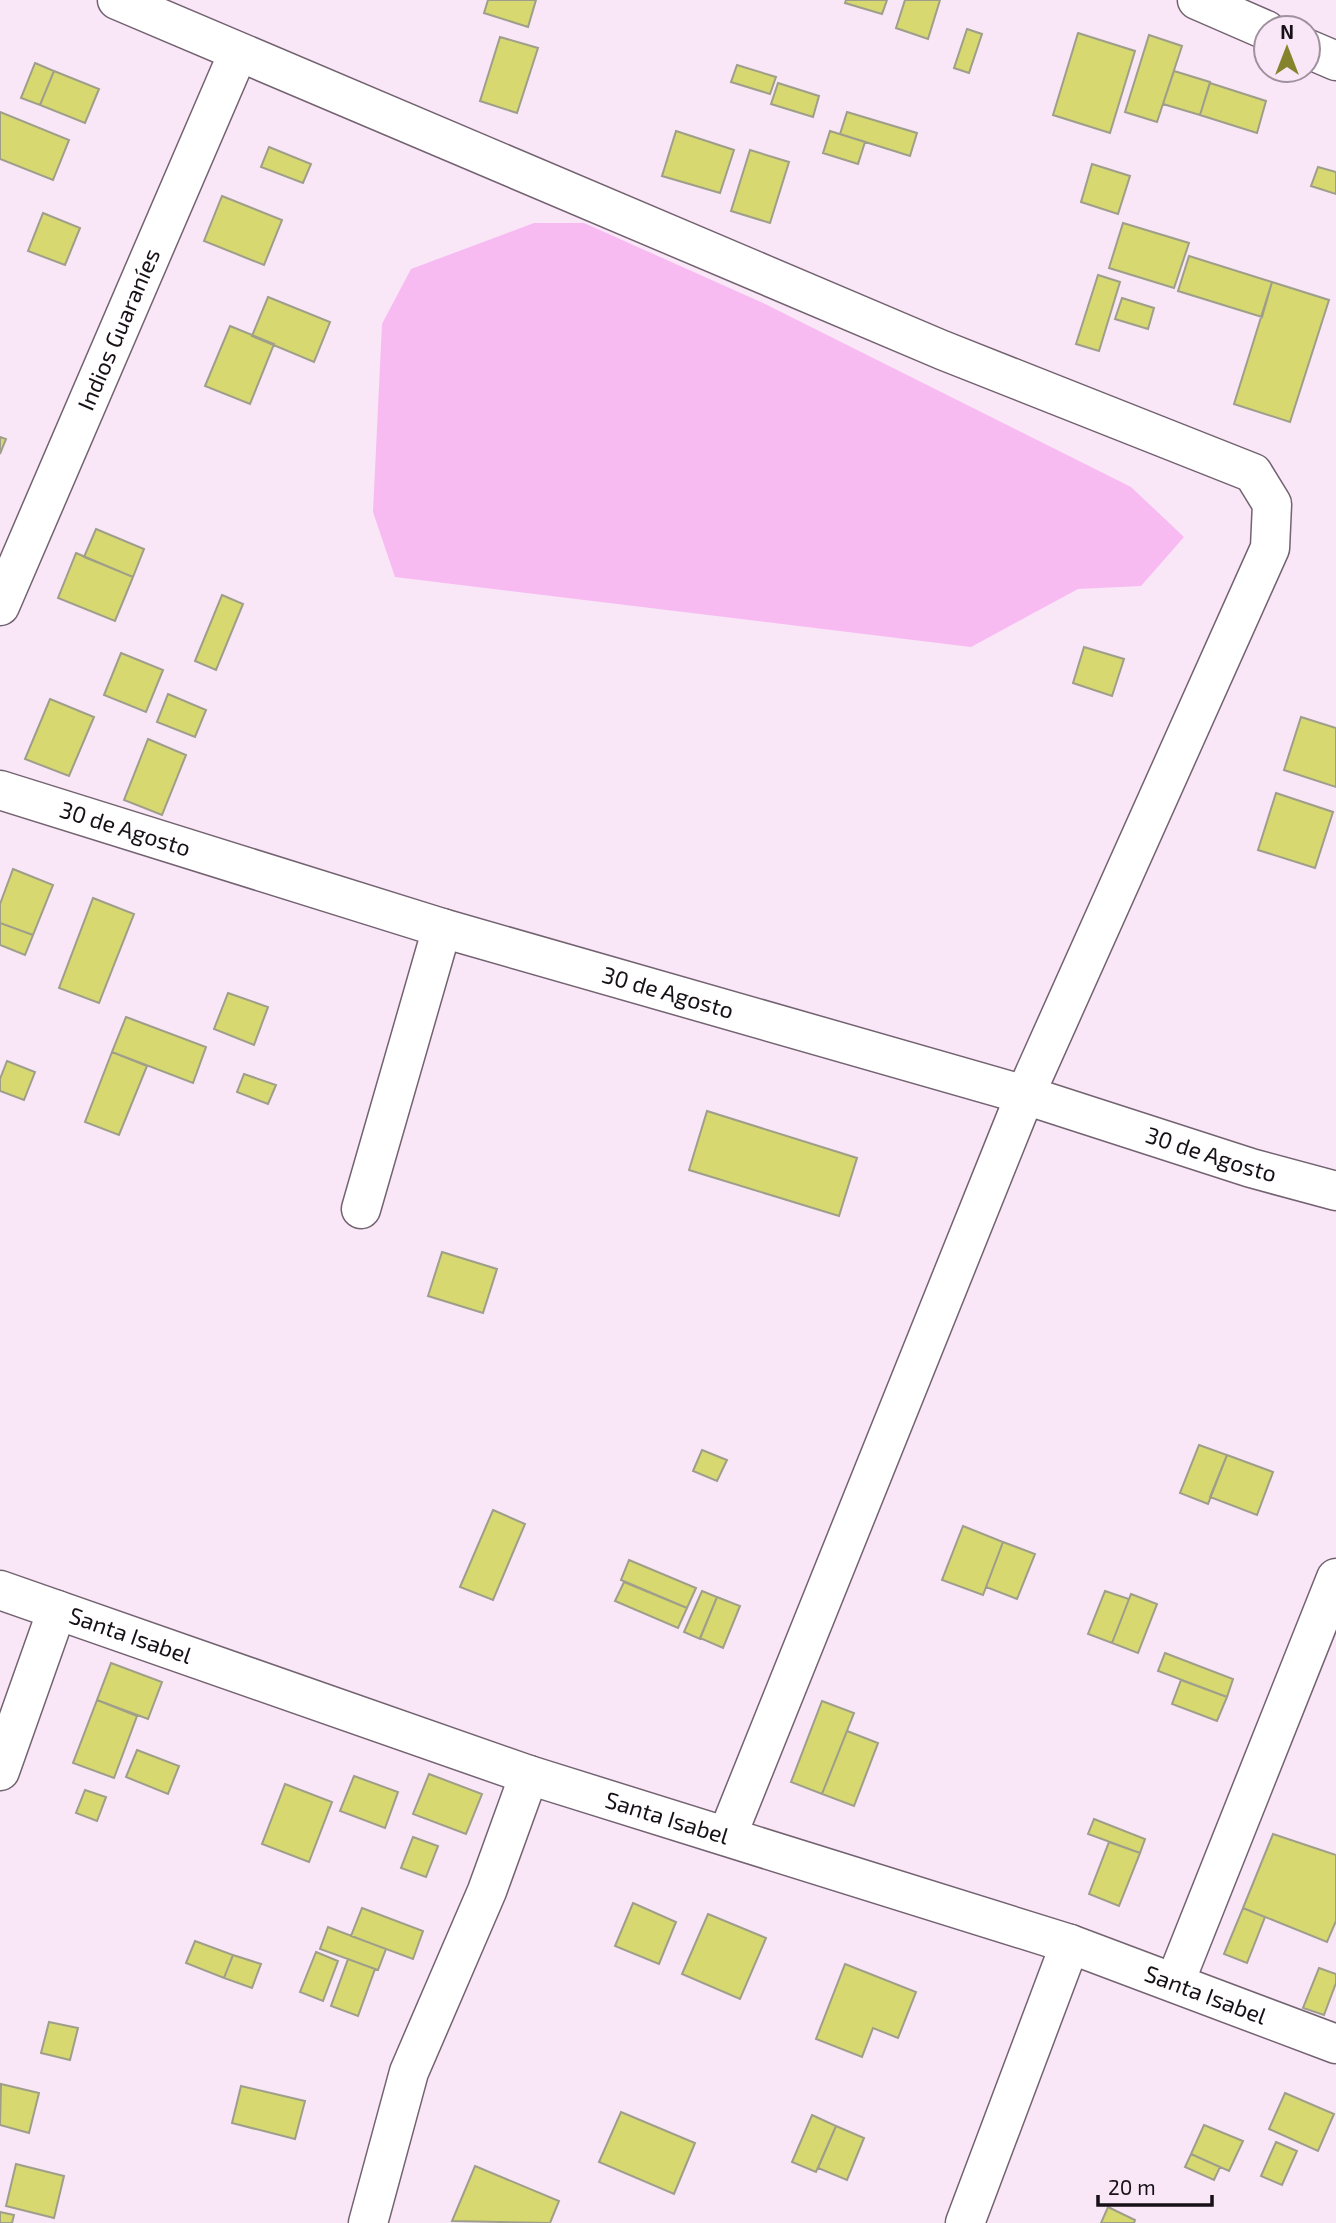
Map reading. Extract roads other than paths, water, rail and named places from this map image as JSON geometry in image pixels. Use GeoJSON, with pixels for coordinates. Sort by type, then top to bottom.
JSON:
{"type":"FeatureCollection","features":[{"type":"Feature","properties":{"kind":"street"},"geometry":{"type":"LineString","coordinates":[[117,0],[942,350],[1252,473],[1272,505],[1270,548],[1025,1096],[727,1836]]}},
{"type":"Feature","properties":{"kind":"street"},"geometry":{"type":"LineString","coordinates":[[1197,0],[1252,24]]}},
{"type":"Feature","properties":{"kind":"street","name":"Indios Guaraníes"},"geometry":{"type":"LineString","coordinates":[[0,606],[238,52]]}},
{"type":"Feature","properties":{"kind":"street","name":"30 de Agosto"},"geometry":{"type":"LineString","coordinates":[[0,790],[442,929],[1025,1096],[1336,1191]]}},
{"type":"Feature","properties":{"kind":"street"},"geometry":{"type":"LineString","coordinates":[[361,1209],[442,929]]}},
{"type":"Feature","properties":{"kind":"street"},"geometry":{"type":"LineString","coordinates":[[1175,1982],[1336,1578]]}},
{"type":"Feature","properties":{"kind":"street","name":"Santa Isabel"},"geometry":{"type":"LineString","coordinates":[[0,1590],[529,1775],[1070,1944],[1336,2044]]}},
{"type":"Feature","properties":{"kind":"street"},"geometry":{"type":"LineString","coordinates":[[0,1771],[57,1610]]}},
{"type":"Feature","properties":{"kind":"street"},"geometry":{"type":"LineString","coordinates":[[368,2223],[409,2072],[487,1891],[529,1775]]}},
{"type":"Feature","properties":{"kind":"street"},"geometry":{"type":"LineString","coordinates":[[965,2223],[1070,1944]]}}]}
